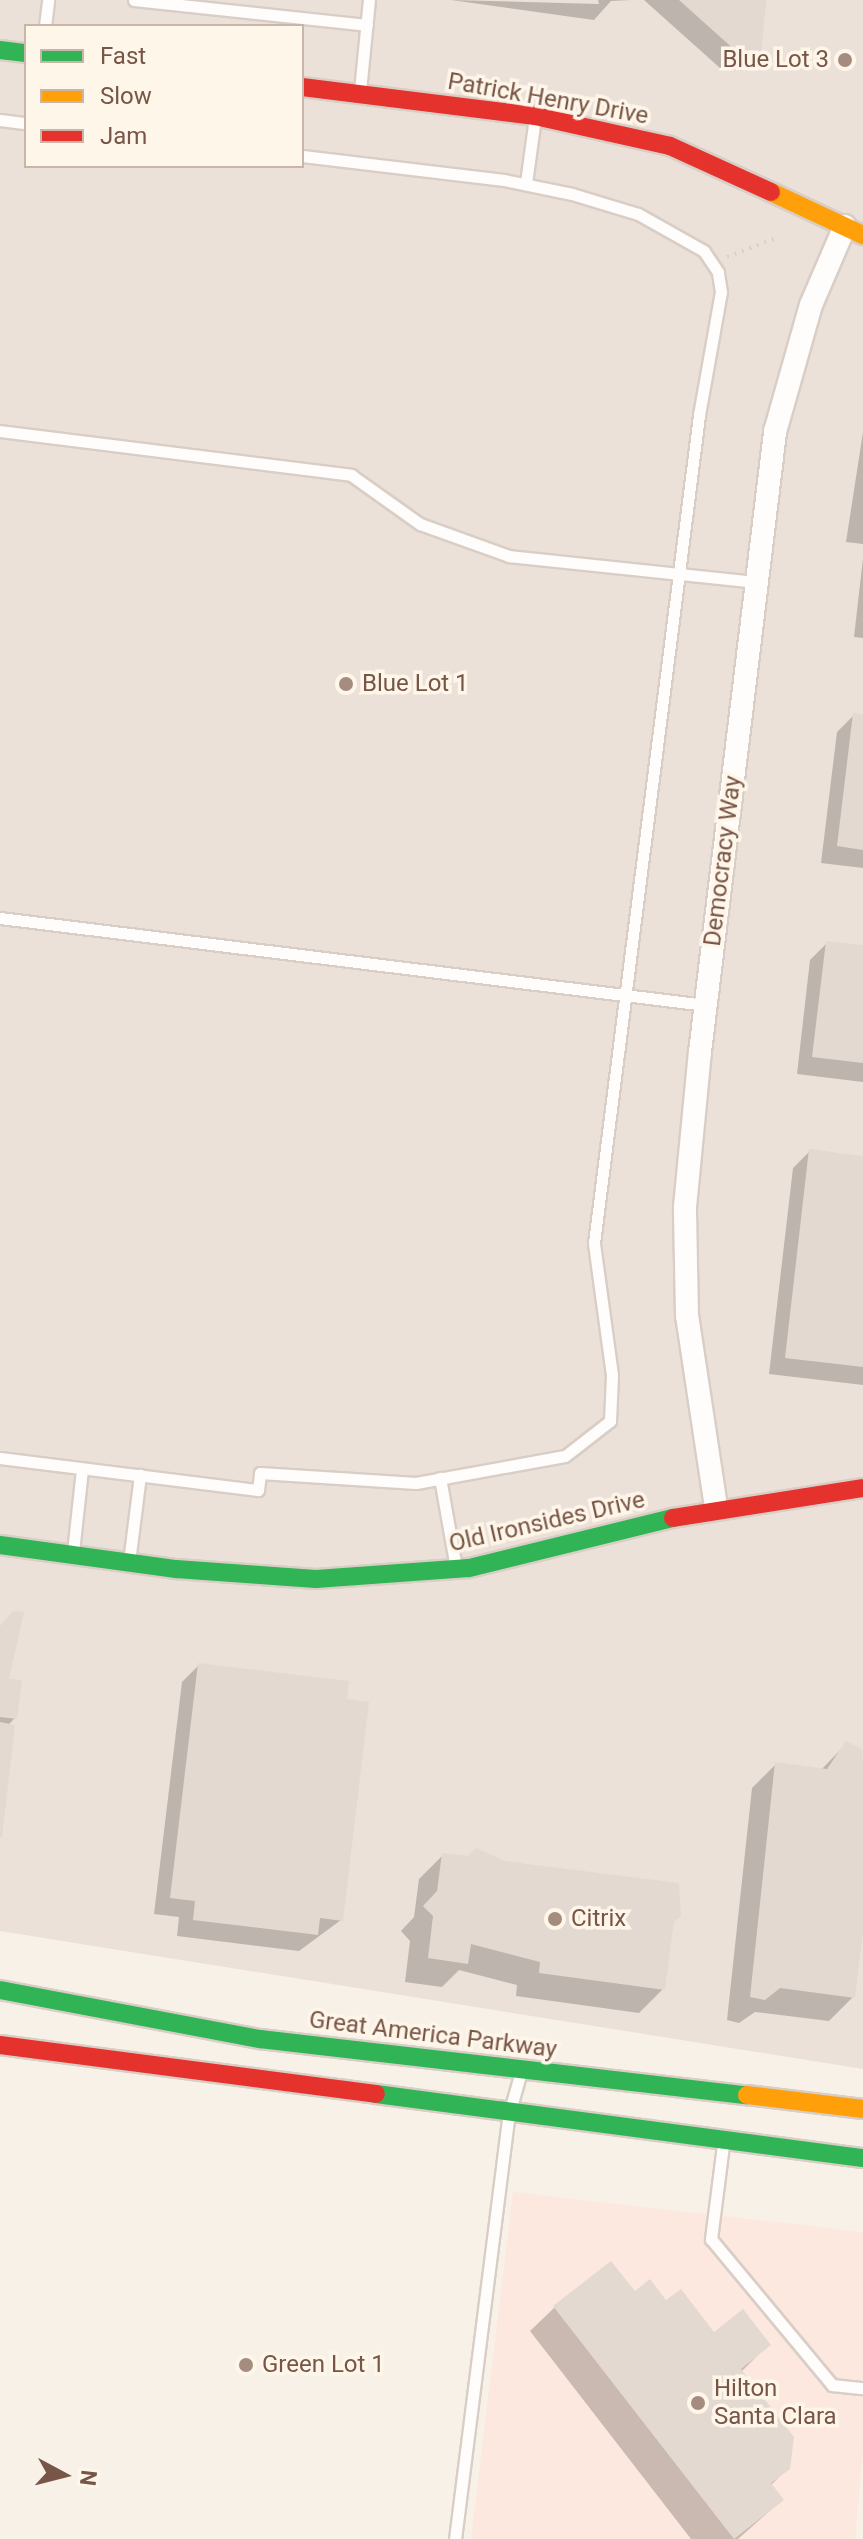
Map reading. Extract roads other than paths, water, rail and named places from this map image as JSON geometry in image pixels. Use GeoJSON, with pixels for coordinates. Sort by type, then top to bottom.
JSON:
{"type":"FeatureCollection","features":[{"type":"Feature","properties":{"kind":"main road"},"geometry":{"type":"LineString","coordinates":[[0,50],[24,53]]}},
{"type":"Feature","properties":{"kind":"main road","name":"Patrick Henry Drive"},"geometry":{"type":"LineString","coordinates":[[304,87],[535,116],[670,146],[854,230]]}},
{"type":"Feature","properties":{"kind":"main road","name":"Old Ironsides Drive"},"geometry":{"type":"LineString","coordinates":[[0,1545],[129,1563],[316,1579],[456,1569],[716,1507],[863,1488]]}},
{"type":"Feature","properties":{"kind":"main road","name":"Great America Parkway"},"geometry":{"type":"LineString","coordinates":[[0,1990],[260,2039],[863,2109]]}},
{"type":"Feature","properties":{"kind":"main road"},"geometry":{"type":"LineString","coordinates":[[0,2045],[863,2158]]}},
{"type":"Feature","properties":{"kind":"street","name":"Democracy Way"},"geometry":{"type":"LineString","coordinates":[[716,1507],[687,1301],[685,1207],[706,1005],[775,432],[790,371],[854,230]]}},
{"type":"Feature","properties":{"kind":"lane"},"geometry":{"type":"LineString","coordinates":[[45,24],[48,0]]}},
{"type":"Feature","properties":{"kind":"lane"},"geometry":{"type":"LineString","coordinates":[[134,0],[367,25]]}},
{"type":"Feature","properties":{"kind":"lane"},"geometry":{"type":"LineString","coordinates":[[360,94],[369,0]]}},
{"type":"Feature","properties":{"kind":"lane"},"geometry":{"type":"LineString","coordinates":[[526,183],[535,116]]}},
{"type":"Feature","properties":{"kind":"lane"},"geometry":{"type":"LineString","coordinates":[[0,120],[24,123]]}},
{"type":"Feature","properties":{"kind":"lane"},"geometry":{"type":"LineString","coordinates":[[0,1458],[258,1490],[260,1473],[364,1482],[440,1478],[565,1456],[610,1421],[612,1375],[594,1243],[680,574],[721,292],[704,251],[638,214],[526,183],[304,156]]}},
{"type":"Feature","properties":{"kind":"lane"},"geometry":{"type":"LineString","coordinates":[[0,431],[351,475],[420,524],[509,556],[757,582]]}},
{"type":"Feature","properties":{"kind":"lane"},"geometry":{"type":"LineString","coordinates":[[0,918],[706,1005]]}},
{"type":"Feature","properties":{"kind":"lane"},"geometry":{"type":"LineString","coordinates":[[72,1555],[82,1469]]}},
{"type":"Feature","properties":{"kind":"lane"},"geometry":{"type":"LineString","coordinates":[[129,1563],[140,1475]]}},
{"type":"Feature","properties":{"kind":"lane"},"geometry":{"type":"LineString","coordinates":[[440,1478],[456,1569]]}},
{"type":"Feature","properties":{"kind":"lane"},"geometry":{"type":"LineString","coordinates":[[455,2539],[509,2114],[521,2070]]}},
{"type":"Feature","properties":{"kind":"lane"},"geometry":{"type":"LineString","coordinates":[[724,2140],[711,2239],[832,2385],[863,2388]]}},
{"type":"Feature","properties":{"kind":"place","name":"Blue Lot 3"},"geometry":{"type":"Point","coordinates":[845,60]}},
{"type":"Feature","properties":{"kind":"place","name":"Blue Lot 1"},"geometry":{"type":"Point","coordinates":[346,684]}},
{"type":"Feature","properties":{"kind":"place","name":"Citrix"},"geometry":{"type":"Point","coordinates":[555,1919]}},
{"type":"Feature","properties":{"kind":"place","name":"Green Lot 1"},"geometry":{"type":"Point","coordinates":[246,2365]}},
{"type":"Feature","properties":{"kind":"place","name":"Hilton Santa Clara"},"geometry":{"type":"Point","coordinates":[698,2403]}}]}
